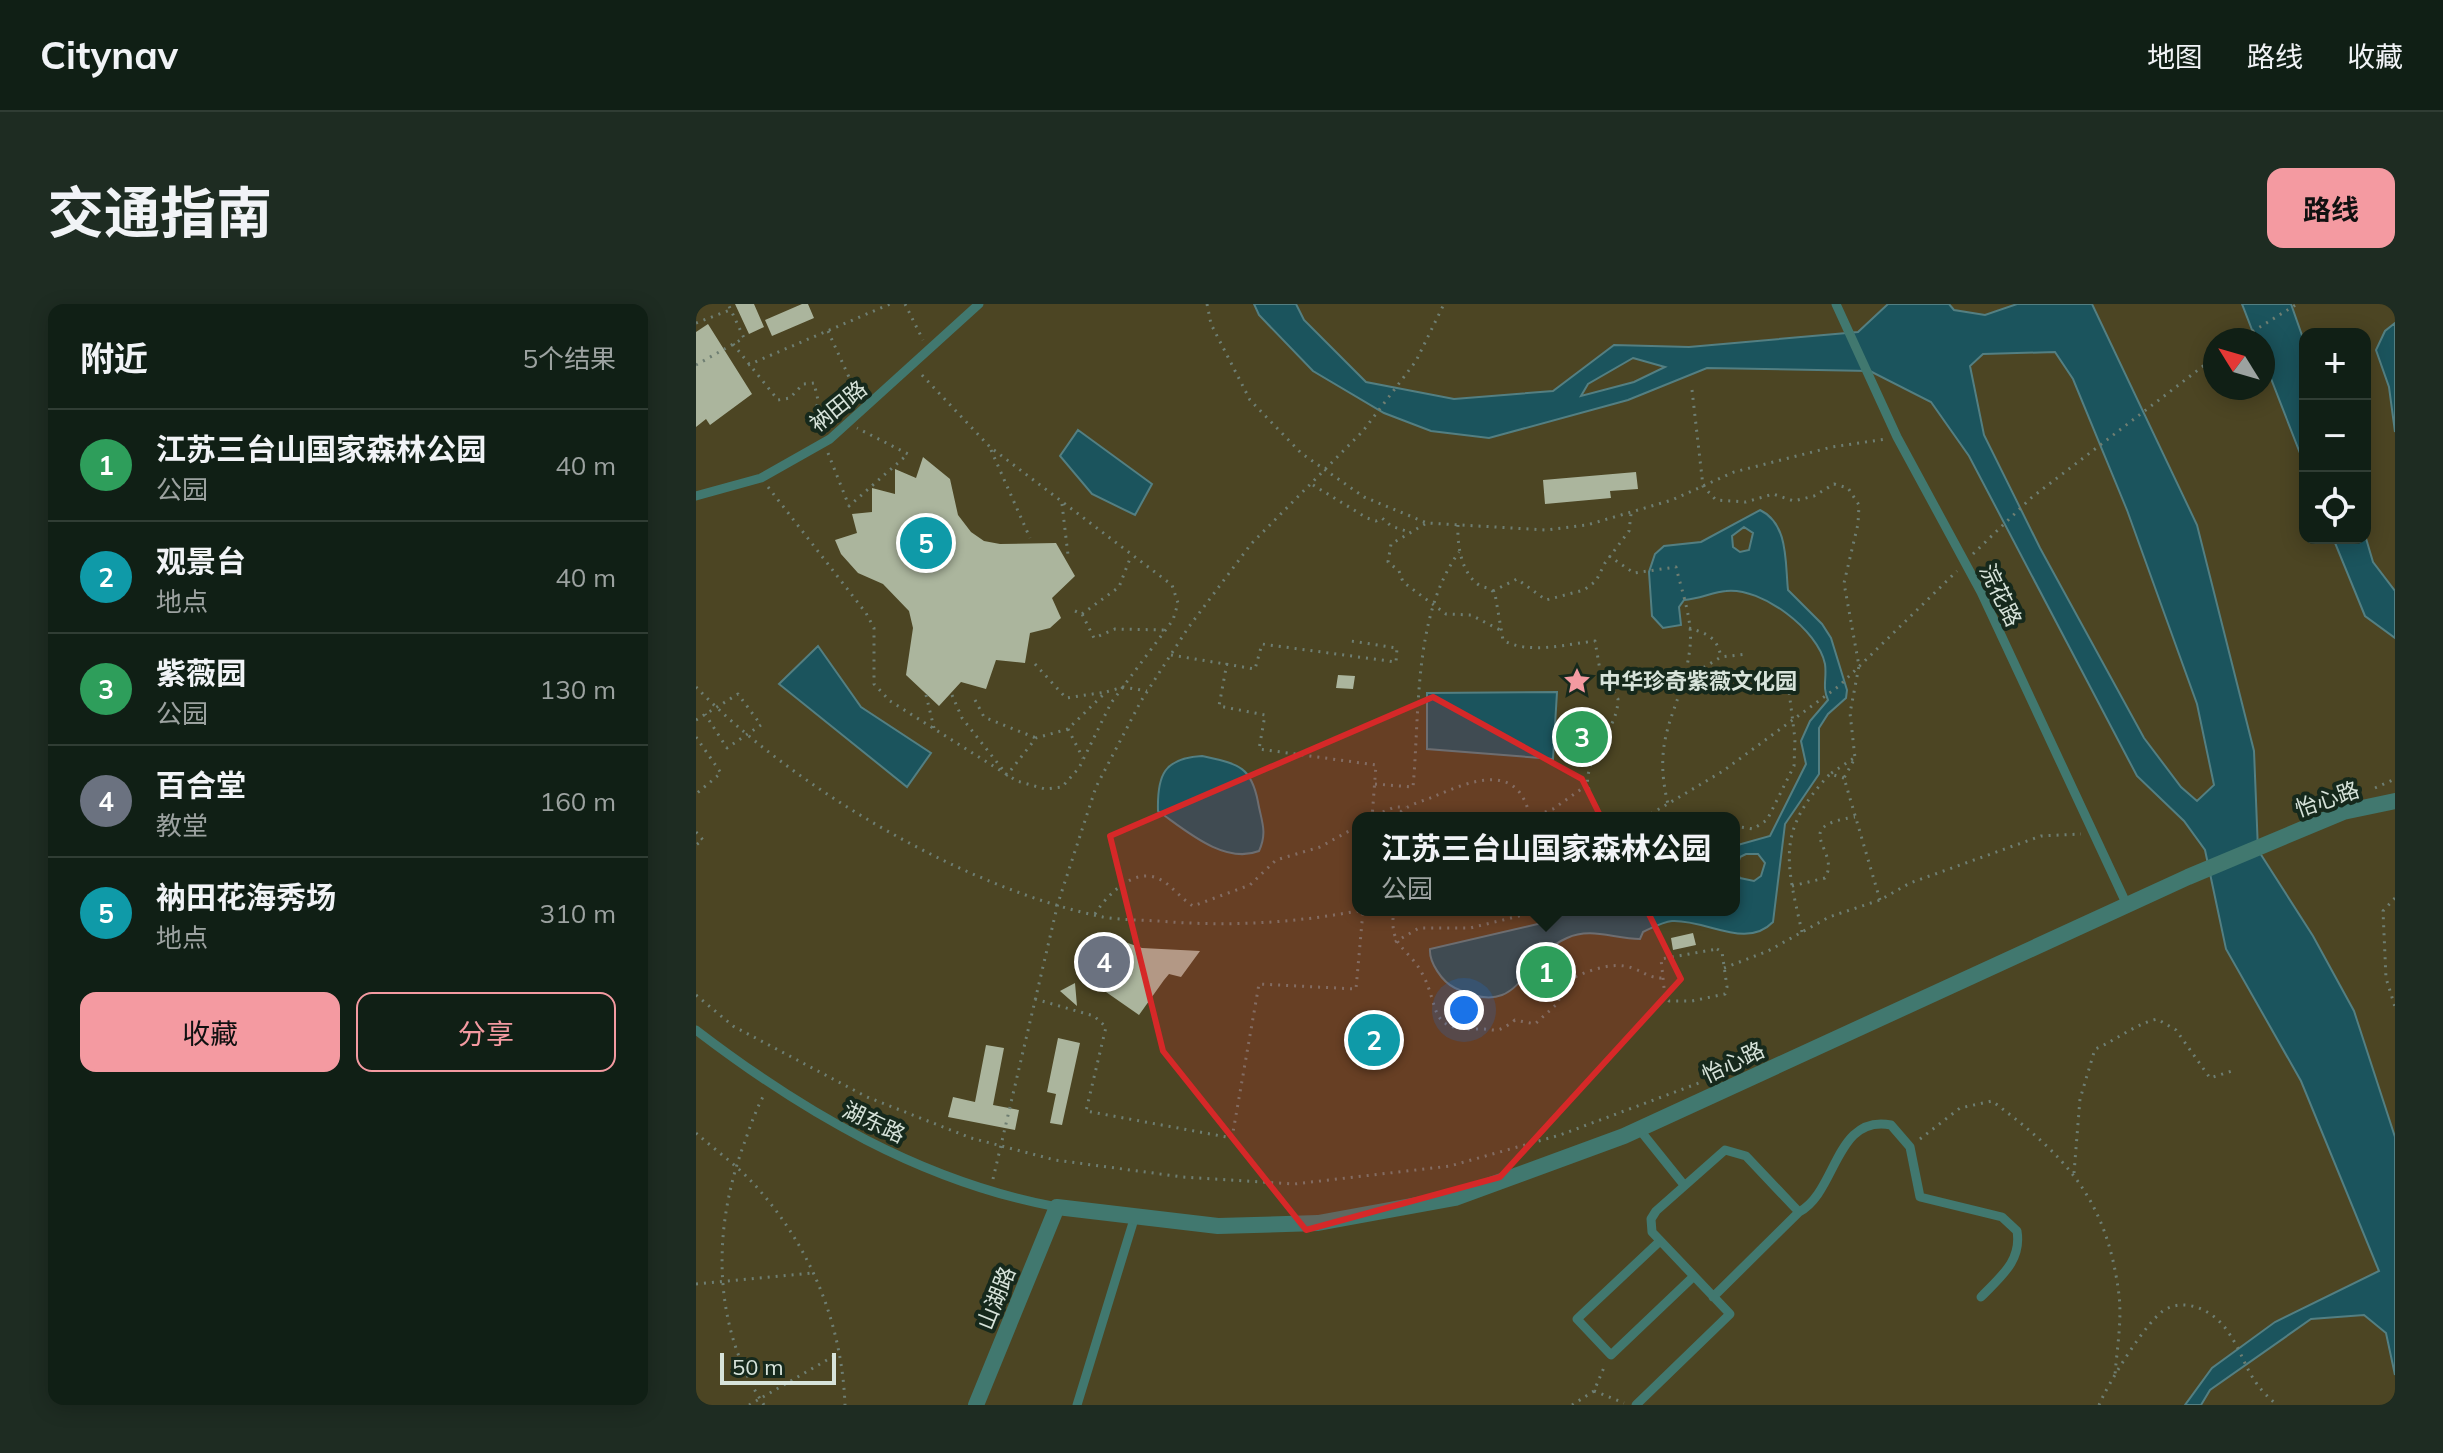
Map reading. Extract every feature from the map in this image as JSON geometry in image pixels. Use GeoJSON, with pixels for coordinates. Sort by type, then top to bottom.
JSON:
{"type":"FeatureCollection","features":[{"type":"Feature","properties":{"kind":"street","name":"怡心路"},"geometry":{"type":"LineString","coordinates":[[1057,1207],[1218,1226],[1318,1223],[1455,1198],[1639,1129],[2188,877],[2343,812],[2395,801]]}},
{"type":"Feature","properties":{"kind":"street","name":"山湖路"},"geometry":{"type":"LineString","coordinates":[[976,1405],[1057,1207]]}},
{"type":"Feature","properties":{"kind":"lane","name":"衲田路"},"geometry":{"type":"LineString","coordinates":[[696,496],[761,478],[820,445],[979,304]]}},
{"type":"Feature","properties":{"kind":"lane","name":"浣花路"},"geometry":{"type":"LineString","coordinates":[[1836,304],[1897,437],[1965,563],[2127,905]]}},
{"type":"Feature","properties":{"kind":"lane","name":"湖东路"},"geometry":{"type":"LineString","coordinates":[[696,1030],[770,1085],[864,1139],[991,1191],[1057,1207]]}},
{"type":"Feature","properties":{"kind":"lane"},"geometry":{"type":"LineString","coordinates":[[1713,1297],[1799,1212],[1811,1204],[1849,1139],[1860,1129],[1874,1124],[1891,1125],[1910,1147],[1920,1197],[2002,1217],[2017,1231],[2015,1258],[1981,1297]]}},
{"type":"Feature","properties":{"kind":"lane"},"geometry":{"type":"LineString","coordinates":[[1639,1129],[1684,1185]]}},
{"type":"Feature","properties":{"kind":"lane"},"geometry":{"type":"LineString","coordinates":[[1636,1405],[1730,1314],[1652,1232],[1651,1219],[1718,1153],[1731,1149],[1752,1162],[1799,1212]]}},
{"type":"Feature","properties":{"kind":"lane"},"geometry":{"type":"LineString","coordinates":[[1077,1405],[1135,1216]]}},
{"type":"Feature","properties":{"kind":"lane"},"geometry":{"type":"LineString","coordinates":[[1660,1241],[1577,1319],[1611,1355],[1694,1276]]}},
{"type":"Feature","properties":{"kind":"path"},"geometry":{"type":"LineString","coordinates":[[696,365],[744,338],[728,304]]}},
{"type":"Feature","properties":{"kind":"path"},"geometry":{"type":"LineString","coordinates":[[748,365],[890,304]]}},
{"type":"Feature","properties":{"kind":"path"},"geometry":{"type":"LineString","coordinates":[[905,304],[928,351]]}},
{"type":"Feature","properties":{"kind":"path"},"geometry":{"type":"LineString","coordinates":[[1207,304],[1211,324],[1250,400],[1301,453],[1364,497],[1427,523],[1546,530],[1587,525],[1631,513],[1734,472],[1832,447],[1897,437]]}},
{"type":"Feature","properties":{"kind":"path"},"geometry":{"type":"LineString","coordinates":[[991,1191],[1058,903],[1096,787],[1147,691],[1171,655],[1251,544],[1327,471],[1363,431],[1416,361],[1444,304]]}},
{"type":"Feature","properties":{"kind":"path"},"geometry":{"type":"LineString","coordinates":[[2258,328],[2297,304]]}},
{"type":"Feature","properties":{"kind":"path"},"geometry":{"type":"LineString","coordinates":[[696,323],[730,309]]}},
{"type":"Feature","properties":{"kind":"path"},"geometry":{"type":"LineString","coordinates":[[828,331],[863,409]]}},
{"type":"Feature","properties":{"kind":"path"},"geometry":{"type":"LineString","coordinates":[[733,344],[778,400],[790,398],[803,384],[814,383],[818,400],[813,417],[811,429],[849,506],[908,454],[848,423],[822,415],[813,417]]}},
{"type":"Feature","properties":{"kind":"path"},"geometry":{"type":"LineString","coordinates":[[761,478],[866,613],[874,628],[874,684],[890,701],[1007,775],[1045,789],[1062,787],[1084,758],[1123,687],[1166,630],[1178,603],[1172,585],[990,447],[913,365]]}},
{"type":"Feature","properties":{"kind":"path"},"geometry":{"type":"LineString","coordinates":[[1656,812],[1723,771],[1859,666],[1965,563],[1990,534],[2031,498],[2203,366]]}},
{"type":"Feature","properties":{"kind":"path"},"geometry":{"type":"LineString","coordinates":[[1692,390],[1703,486],[1716,500],[1746,502],[1773,494],[1794,501],[1834,484],[1848,488],[1859,505],[1858,524],[1844,583],[1859,666],[1850,713],[1855,758],[1844,778],[1880,900]]}},
{"type":"Feature","properties":{"kind":"path"},"geometry":{"type":"LineString","coordinates":[[990,447],[1030,538]]}},
{"type":"Feature","properties":{"kind":"path"},"geometry":{"type":"LineString","coordinates":[[1313,485],[1367,518],[1376,521],[1382,518],[1391,526],[1409,532]]}},
{"type":"Feature","properties":{"kind":"path"},"geometry":{"type":"LineString","coordinates":[[1062,503],[1068,555]]}},
{"type":"Feature","properties":{"kind":"path"},"geometry":{"type":"LineString","coordinates":[[1493,591],[1517,579],[1546,600],[1590,587],[1629,531],[1631,513]]}},
{"type":"Feature","properties":{"kind":"path"},"geometry":{"type":"LineString","coordinates":[[1427,523],[1391,544],[1388,562],[1399,571],[1403,582],[1446,614],[1471,615],[1500,630]]}},
{"type":"Feature","properties":{"kind":"path"},"geometry":{"type":"LineString","coordinates":[[1458,525],[1459,552],[1474,580],[1493,591],[1503,640],[1520,647],[1595,641],[1600,670],[1618,699],[1618,707],[1598,747],[1587,785],[1545,812]]}},
{"type":"Feature","properties":{"kind":"path"},"geometry":{"type":"LineString","coordinates":[[1375,784],[1413,787],[1426,633],[1445,573],[1459,552]]}},
{"type":"Feature","properties":{"kind":"path"},"geometry":{"type":"LineString","coordinates":[[1082,614],[1119,587],[1131,556]]}},
{"type":"Feature","properties":{"kind":"path"},"geometry":{"type":"LineString","coordinates":[[1609,556],[1634,573],[1676,567],[1691,643],[1683,680],[1664,733],[1661,757],[1668,806]]}},
{"type":"Feature","properties":{"kind":"path"},"geometry":{"type":"LineString","coordinates":[[1075,611],[1082,614],[1094,638],[1115,629],[1166,630]]}},
{"type":"Feature","properties":{"kind":"path"},"geometry":{"type":"LineString","coordinates":[[1689,628],[1710,635],[1718,644],[1721,657]]}},
{"type":"Feature","properties":{"kind":"path"},"geometry":{"type":"LineString","coordinates":[[1171,655],[1255,669],[1262,644],[1396,662],[1397,648],[1351,641]]}},
{"type":"Feature","properties":{"kind":"path"},"geometry":{"type":"LineString","coordinates":[[1683,680],[1721,657],[1747,654]]}},
{"type":"Feature","properties":{"kind":"path"},"geometry":{"type":"LineString","coordinates":[[1227,663],[1219,706],[1265,715],[1259,749],[1376,765],[1372,812]]}},
{"type":"Feature","properties":{"kind":"path"},"geometry":{"type":"LineString","coordinates":[[1035,664],[1066,698],[1123,687],[1147,691]]}},
{"type":"Feature","properties":{"kind":"path"},"geometry":{"type":"LineString","coordinates":[[1740,827],[1753,829],[1767,820],[1794,766],[1786,667]]}},
{"type":"Feature","properties":{"kind":"path"},"geometry":{"type":"LineString","coordinates":[[696,687],[746,735],[853,810],[987,882],[1095,914],[1223,926],[1323,918],[1352,912]]}},
{"type":"Feature","properties":{"kind":"path"},"geometry":{"type":"LineString","coordinates":[[1007,775],[1036,738],[1068,729],[1106,692]]}},
{"type":"Feature","properties":{"kind":"path"},"geometry":{"type":"LineString","coordinates":[[696,720],[705,714],[738,694],[761,725],[727,748],[705,714]]}},
{"type":"Feature","properties":{"kind":"path"},"geometry":{"type":"LineString","coordinates":[[926,695],[934,728]]}},
{"type":"Feature","properties":{"kind":"path"},"geometry":{"type":"LineString","coordinates":[[952,695],[962,718],[1007,775]]}},
{"type":"Feature","properties":{"kind":"path"},"geometry":{"type":"LineString","coordinates":[[975,700],[984,717],[1036,738]]}},
{"type":"Feature","properties":{"kind":"path"},"geometry":{"type":"LineString","coordinates":[[1068,729],[1084,758]]}},
{"type":"Feature","properties":{"kind":"path"},"geometry":{"type":"LineString","coordinates":[[696,737],[721,773],[696,794]]}},
{"type":"Feature","properties":{"kind":"path"},"geometry":{"type":"LineString","coordinates":[[1802,932],[1792,886],[1789,838],[1802,810],[1830,774],[1855,758]]}},
{"type":"Feature","properties":{"kind":"path"},"geometry":{"type":"LineString","coordinates":[[1830,774],[1844,778]]}},
{"type":"Feature","properties":{"kind":"path"},"geometry":{"type":"LineString","coordinates":[[1390,812],[1466,782],[1488,779],[1512,786],[1523,796],[1528,812]]}},
{"type":"Feature","properties":{"kind":"path"},"geometry":{"type":"LineString","coordinates":[[1587,785],[1597,802],[1598,812]]}},
{"type":"Feature","properties":{"kind":"path"},"geometry":{"type":"LineString","coordinates":[[1402,812],[1408,807]]}},
{"type":"Feature","properties":{"kind":"path"},"geometry":{"type":"LineString","coordinates":[[1792,886],[1825,878],[1829,863],[1819,842],[1820,832],[1827,823],[1856,817]]}},
{"type":"Feature","properties":{"kind":"path"},"geometry":{"type":"LineString","coordinates":[[1095,914],[1113,890],[1152,876],[1193,906],[1204,904],[1250,885],[1276,860],[1320,847],[1352,829]]}},
{"type":"Feature","properties":{"kind":"path"},"geometry":{"type":"LineString","coordinates":[[1724,968],[1740,964],[1829,917],[1880,900],[1910,883],[2032,839],[2093,831]]}},
{"type":"Feature","properties":{"kind":"path"},"geometry":{"type":"LineString","coordinates":[[696,832],[703,840],[696,845]]}},
{"type":"Feature","properties":{"kind":"path"},"geometry":{"type":"LineString","coordinates":[[2395,898],[2383,911],[2386,978],[2395,1007]]}},
{"type":"Feature","properties":{"kind":"path"},"geometry":{"type":"LineString","coordinates":[[1035,999],[1094,1016],[1106,1027],[1086,1111],[1232,1138],[1259,984],[1356,989],[1362,916]]}},
{"type":"Feature","properties":{"kind":"path"},"geometry":{"type":"LineString","coordinates":[[1394,916],[1395,942],[1421,972],[1439,1019],[1461,1031],[1474,1029],[1493,1033],[1515,1020],[1535,1024],[1558,1003],[1563,983],[1598,969],[1633,968],[1651,978],[1662,978]]}},
{"type":"Feature","properties":{"kind":"path"},"geometry":{"type":"LineString","coordinates":[[1395,942],[1419,928],[1470,928],[1519,916]]}},
{"type":"Feature","properties":{"kind":"path"},"geometry":{"type":"LineString","coordinates":[[1717,949],[1722,952],[1727,987],[1725,994],[1718,998],[1669,1001],[1662,978],[1660,965],[1666,956],[1717,949]]}},
{"type":"Feature","properties":{"kind":"path"},"geometry":{"type":"LineString","coordinates":[[696,995],[733,1026],[867,1097],[971,1138],[1055,1160],[1155,1174],[1294,1184],[1450,1166],[1560,1135],[1705,1081]]}},
{"type":"Feature","properties":{"kind":"path"},"geometry":{"type":"LineString","coordinates":[[2074,1174],[2080,1099],[2095,1049],[2115,1041],[2137,1024],[2157,1019],[2176,1030],[2210,1078],[2235,1070]]}},
{"type":"Feature","properties":{"kind":"path"},"geometry":{"type":"LineString","coordinates":[[764,1405],[743,1369],[721,1282],[725,1207],[735,1167],[760,1102],[770,1085]]}},
{"type":"Feature","properties":{"kind":"path"},"geometry":{"type":"LineString","coordinates":[[1910,1147],[1960,1108],[1992,1101],[2040,1137],[2074,1174],[2104,1227],[2119,1297],[2115,1375]]}},
{"type":"Feature","properties":{"kind":"path"},"geometry":{"type":"LineString","coordinates":[[696,1133],[752,1182],[794,1237],[830,1306],[845,1405]]}},
{"type":"Feature","properties":{"kind":"path"},"geometry":{"type":"LineString","coordinates":[[696,1284],[812,1273]]}},
{"type":"Feature","properties":{"kind":"path"},"geometry":{"type":"LineString","coordinates":[[2099,1405],[2115,1375],[2164,1309],[2187,1304],[2208,1312],[2226,1328],[2250,1378],[2277,1405]]}},
{"type":"Feature","properties":{"kind":"path"},"geometry":{"type":"LineString","coordinates":[[749,1405],[839,1353]]}},
{"type":"Feature","properties":{"kind":"path"},"geometry":{"type":"LineString","coordinates":[[1572,1405],[1594,1391],[1611,1355]]}},
{"type":"Feature","properties":{"kind":"path"},"geometry":{"type":"LineString","coordinates":[[1594,1391],[1629,1405]]}},
{"type":"Feature","properties":{"kind":"highlighted area"},"geometry":{"type":"Polygon","coordinates":[[[1433,697],[1582,779],[1681,979],[1500,1177],[1306,1230],[1163,1051],[1110,836],[1433,697]]]}},
{"type":"Feature","properties":{"kind":"shaded area"},"geometry":{"type":"Polygon","coordinates":[[[696,304],[2395,304],[2395,1405],[696,1405],[696,304]]]}},
{"type":"Feature","properties":{"kind":"water"},"geometry":{"type":"Polygon","coordinates":[[[1254,304],[1296,304],[1304,320],[1366,382],[1454,399],[1553,391],[1614,345],[1689,347],[1858,332],[1888,304],[1949,304],[1954,310],[1985,315],[2017,304],[2092,304],[2197,525],[2254,751],[2258,850],[2313,936],[2354,1011],[2395,1137],[2395,1375],[2386,1333],[2364,1315],[2311,1319],[2210,1390],[2201,1405],[2185,1405],[2212,1368],[2275,1322],[2379,1271],[2301,1081],[2226,949],[2205,850],[2184,821],[2137,776],[1969,456],[1931,402],[1870,371],[1707,368],[1628,400],[1489,438],[1431,431],[1384,413],[1313,371],[1259,315],[1254,304]],[[2055,352],[1983,354],[1970,366],[1984,435],[2040,548],[2144,738],[2181,787],[2197,801],[2214,785],[2197,704],[2127,510],[2073,379],[2055,352]],[[1633,358],[1588,384],[1581,396],[1634,382],[1665,367],[1633,358]]]}},
{"type":"Feature","properties":{"kind":"water"},"geometry":{"type":"Polygon","coordinates":[[[2242,304],[2291,304],[2299,328],[2299,451],[2275,389],[2275,328],[2251,328],[2242,304]]]}},
{"type":"Feature","properties":{"kind":"water"},"geometry":{"type":"Polygon","coordinates":[[[2395,323],[2395,432],[2389,387],[2376,350],[2385,331],[2395,323]]]}},
{"type":"Feature","properties":{"kind":"water"},"geometry":{"type":"Polygon","coordinates":[[[1078,430],[1152,484],[1135,515],[1092,494],[1060,456],[1078,430]]]}},
{"type":"Feature","properties":{"kind":"water"},"geometry":{"type":"Polygon","coordinates":[[[1760,510],[1769,516],[1784,545],[1788,590],[1822,624],[1831,638],[1847,690],[1846,698],[1828,714],[1819,728],[1819,774],[1785,824],[1773,922],[1751,933],[1672,921],[1643,932],[1640,939],[1594,933],[1576,935],[1551,948],[1508,992],[1494,997],[1477,996],[1455,988],[1437,971],[1430,949],[1542,923],[1557,916],[1740,916],[1740,878],[1754,881],[1761,876],[1765,863],[1758,854],[1740,857],[1740,844],[1770,836],[1806,764],[1801,741],[1810,721],[1828,700],[1825,664],[1812,638],[1786,613],[1756,596],[1740,592],[1726,591],[1684,600],[1679,607],[1681,625],[1663,628],[1652,616],[1649,572],[1655,554],[1664,546],[1701,542],[1760,510]],[[1744,527],[1732,536],[1733,547],[1740,552],[1749,550],[1753,533],[1744,527]]]}},
{"type":"Feature","properties":{"kind":"water"},"geometry":{"type":"Polygon","coordinates":[[[2335,544],[2368,544],[2373,562],[2395,591],[2395,638],[2365,616],[2335,544]]]}},
{"type":"Feature","properties":{"kind":"water"},"geometry":{"type":"Polygon","coordinates":[[[818,646],[861,707],[931,753],[907,787],[779,684],[818,646]]]}},
{"type":"Feature","properties":{"kind":"water"},"geometry":{"type":"Polygon","coordinates":[[[1557,692],[1553,759],[1427,749],[1427,693],[1557,692]]]}},
{"type":"Feature","properties":{"kind":"water"},"geometry":{"type":"Polygon","coordinates":[[[1202,756],[1233,764],[1251,780],[1263,826],[1259,851],[1246,854],[1219,849],[1158,811],[1159,788],[1165,771],[1179,760],[1202,756]]]}},
{"type":"Feature","properties":{"kind":"building"},"geometry":{"type":"Polygon","coordinates":[[[735,304],[754,304],[764,327],[749,334],[735,304]]]}},
{"type":"Feature","properties":{"kind":"building"},"geometry":{"type":"Polygon","coordinates":[[[808,304],[814,318],[772,336],[765,320],[808,304]]]}},
{"type":"Feature","properties":{"kind":"building"},"geometry":{"type":"Polygon","coordinates":[[[708,324],[752,394],[710,425],[706,419],[696,427],[696,332],[708,324]]]}},
{"type":"Feature","properties":{"kind":"building"},"geometry":{"type":"Polygon","coordinates":[[[923,457],[950,479],[958,515],[971,532],[984,541],[1000,544],[1056,543],[1075,576],[1052,598],[1061,618],[1050,628],[1030,633],[1025,663],[996,660],[986,689],[961,682],[939,706],[906,675],[913,628],[909,611],[883,584],[858,573],[841,554],[835,540],[857,533],[852,514],[872,512],[872,488],[895,494],[895,469],[916,478],[923,457]]]}},
{"type":"Feature","properties":{"kind":"building"},"geometry":{"type":"Polygon","coordinates":[[[1636,472],[1638,489],[1610,491],[1611,498],[1545,504],[1543,480],[1636,472]]]}},
{"type":"Feature","properties":{"kind":"building"},"geometry":{"type":"Polygon","coordinates":[[[1338,675],[1355,676],[1353,689],[1336,688],[1338,675]]]}},
{"type":"Feature","properties":{"kind":"building"},"geometry":{"type":"Polygon","coordinates":[[[1693,933],[1696,945],[1673,950],[1671,938],[1693,933]]]}},
{"type":"Feature","properties":{"kind":"building"},"geometry":{"type":"Polygon","coordinates":[[[1108,936],[1142,948],[1200,951],[1181,977],[1169,974],[1139,1015],[1083,976],[1108,936]]]}},
{"type":"Feature","properties":{"kind":"building"},"geometry":{"type":"Polygon","coordinates":[[[1075,983],[1077,1006],[1060,991],[1075,983]]]}},
{"type":"Feature","properties":{"kind":"building"},"geometry":{"type":"Polygon","coordinates":[[[1058,1038],[1080,1043],[1062,1125],[1050,1123],[1056,1094],[1047,1092],[1058,1038]]]}},
{"type":"Feature","properties":{"kind":"building"},"geometry":{"type":"Polygon","coordinates":[[[986,1045],[1004,1048],[993,1105],[1019,1110],[1015,1130],[948,1117],[953,1097],[975,1102],[986,1045]]]}},
{"type":"Feature","properties":{"kind":"place","name":"衲田花海秀场"},"geometry":{"type":"Point","coordinates":[926,543]}},
{"type":"Feature","properties":{"kind":"place","name":"中华珍奇紫薇文化园"},"geometry":{"type":"Point","coordinates":[1577,681]}},
{"type":"Feature","properties":{"kind":"place","name":"紫薇园"},"geometry":{"type":"Point","coordinates":[1582,737]}},
{"type":"Feature","properties":{"kind":"place","name":"百合堂"},"geometry":{"type":"Point","coordinates":[1104,962]}},
{"type":"Feature","properties":{"kind":"place","name":"江苏三台山国家森林公园"},"geometry":{"type":"Point","coordinates":[1546,972]}},
{"type":"Feature","properties":{"kind":"place","name":"观景台"},"geometry":{"type":"Point","coordinates":[1374,1040]}}]}
